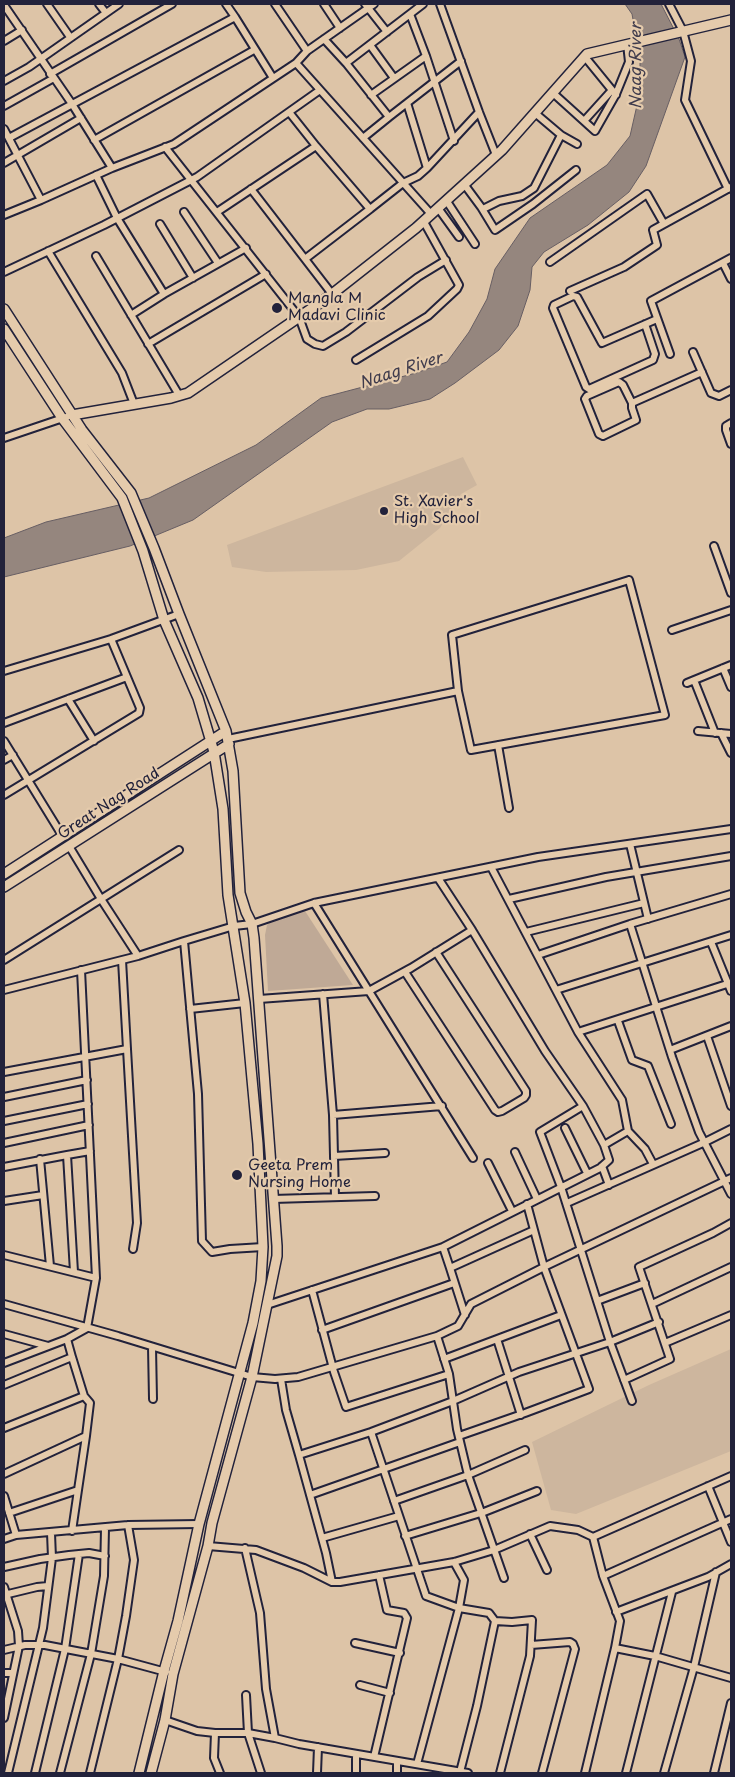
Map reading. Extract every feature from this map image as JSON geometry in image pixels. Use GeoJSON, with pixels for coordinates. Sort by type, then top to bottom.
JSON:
{"type":"FeatureCollection","features":[{"type":"Feature","properties":{"kind":"street"},"geometry":{"type":"LineString","coordinates":[[47,4],[70,37]]}},
{"type":"Feature","properties":{"kind":"street"},"geometry":{"type":"LineString","coordinates":[[98,4],[106,13]]}},
{"type":"Feature","properties":{"kind":"street"},"geometry":{"type":"LineString","coordinates":[[4,82],[29,67],[119,4]]}},
{"type":"Feature","properties":{"kind":"street"},"geometry":{"type":"LineString","coordinates":[[4,106],[172,4]]}},
{"type":"Feature","properties":{"kind":"street"},"geometry":{"type":"LineString","coordinates":[[226,4],[273,78]]}},
{"type":"Feature","properties":{"kind":"street"},"geometry":{"type":"LineString","coordinates":[[275,4],[307,51]]}},
{"type":"Feature","properties":{"kind":"street"},"geometry":{"type":"LineString","coordinates":[[324,4],[340,28]]}},
{"type":"Feature","properties":{"kind":"street"},"geometry":{"type":"LineString","coordinates":[[346,63],[423,4]]}},
{"type":"Feature","properties":{"kind":"street"},"geometry":{"type":"LineString","coordinates":[[440,4],[496,155]]}},
{"type":"Feature","properties":{"kind":"street"},"geometry":{"type":"LineString","coordinates":[[570,291],[624,267],[657,245],[652,230],[729,188],[685,100],[691,61],[682,31],[669,4]]}},
{"type":"Feature","properties":{"kind":"street"},"geometry":{"type":"LineString","coordinates":[[4,5],[72,104],[112,168]]}},
{"type":"Feature","properties":{"kind":"street"},"geometry":{"type":"LineString","coordinates":[[4,215],[182,139],[296,63],[307,51],[369,5],[387,32]]}},
{"type":"Feature","properties":{"kind":"street"},"geometry":{"type":"LineString","coordinates":[[410,14],[454,141]]}},
{"type":"Feature","properties":{"kind":"street"},"geometry":{"type":"LineString","coordinates":[[9,138],[235,17]]}},
{"type":"Feature","properties":{"kind":"street"},"geometry":{"type":"LineString","coordinates":[[4,438],[72,415],[188,393],[332,294],[424,222],[496,155],[587,54],[731,20]]}},
{"type":"Feature","properties":{"kind":"street"},"geometry":{"type":"LineString","coordinates":[[4,41],[22,30]]}},
{"type":"Feature","properties":{"kind":"street"},"geometry":{"type":"LineString","coordinates":[[324,39],[346,63],[388,117]]}},
{"type":"Feature","properties":{"kind":"street"},"geometry":{"type":"LineString","coordinates":[[370,44],[394,78]]}},
{"type":"Feature","properties":{"kind":"street"},"geometry":{"type":"LineString","coordinates":[[553,93],[595,131],[629,62],[629,44]]}},
{"type":"Feature","properties":{"kind":"street"},"geometry":{"type":"LineString","coordinates":[[94,140],[254,50]]}},
{"type":"Feature","properties":{"kind":"street"},"geometry":{"type":"LineString","coordinates":[[371,95],[426,56]]}},
{"type":"Feature","properties":{"kind":"street"},"geometry":{"type":"LineString","coordinates":[[585,57],[614,93]]}},
{"type":"Feature","properties":{"kind":"street"},"geometry":{"type":"LineString","coordinates":[[363,138],[461,61]]}},
{"type":"Feature","properties":{"kind":"street"},"geometry":{"type":"LineString","coordinates":[[296,63],[403,183],[435,211],[459,237]]}},
{"type":"Feature","properties":{"kind":"street"},"geometry":{"type":"LineString","coordinates":[[4,272],[117,218],[191,179],[320,90]]}},
{"type":"Feature","properties":{"kind":"street"},"geometry":{"type":"LineString","coordinates":[[584,121],[614,93]]}},
{"type":"Feature","properties":{"kind":"street"},"geometry":{"type":"LineString","coordinates":[[407,103],[427,168]]}},
{"type":"Feature","properties":{"kind":"street"},"geometry":{"type":"LineString","coordinates":[[289,112],[370,208]]}},
{"type":"Feature","properties":{"kind":"street"},"geometry":{"type":"LineString","coordinates":[[305,259],[403,183],[418,176],[454,141],[479,112]]}},
{"type":"Feature","properties":{"kind":"street"},"geometry":{"type":"LineString","coordinates":[[535,113],[561,135],[577,144]]}},
{"type":"Feature","properties":{"kind":"street"},"geometry":{"type":"LineString","coordinates":[[4,163],[81,118]]}},
{"type":"Feature","properties":{"kind":"street"},"geometry":{"type":"LineString","coordinates":[[4,128],[41,200]]}},
{"type":"Feature","properties":{"kind":"street"},"geometry":{"type":"LineString","coordinates":[[482,209],[499,201],[522,196],[534,188],[561,135]]}},
{"type":"Feature","properties":{"kind":"street"},"geometry":{"type":"LineString","coordinates":[[217,212],[316,146]]}},
{"type":"Feature","properties":{"kind":"street"},"geometry":{"type":"LineString","coordinates":[[165,147],[299,317],[307,339],[323,346],[346,332],[418,277],[446,260]]}},
{"type":"Feature","properties":{"kind":"street"},"geometry":{"type":"LineString","coordinates":[[464,184],[482,209],[493,229],[497,230],[576,170]]}},
{"type":"Feature","properties":{"kind":"street"},"geometry":{"type":"LineString","coordinates":[[96,175],[117,218],[164,294]]}},
{"type":"Feature","properties":{"kind":"street"},"geometry":{"type":"LineString","coordinates":[[251,189],[332,294]]}},
{"type":"Feature","properties":{"kind":"street"},"geometry":{"type":"LineString","coordinates":[[550,262],[647,194],[664,224]]}},
{"type":"Feature","properties":{"kind":"street"},"geometry":{"type":"LineString","coordinates":[[446,200],[475,244]]}},
{"type":"Feature","properties":{"kind":"street"},"geometry":{"type":"LineString","coordinates":[[184,212],[218,263]]}},
{"type":"Feature","properties":{"kind":"street"},"geometry":{"type":"LineString","coordinates":[[356,360],[428,316],[457,290],[458,285],[446,260],[424,222]]}},
{"type":"Feature","properties":{"kind":"street"},"geometry":{"type":"LineString","coordinates":[[160,224],[193,278]]}},
{"type":"Feature","properties":{"kind":"street"},"geometry":{"type":"LineString","coordinates":[[131,315],[164,294],[246,248]]}},
{"type":"Feature","properties":{"kind":"street"},"geometry":{"type":"LineString","coordinates":[[48,252],[122,373],[134,404]]}},
{"type":"Feature","properties":{"kind":"street"},"geometry":{"type":"LineString","coordinates":[[96,256],[179,396]]}},
{"type":"Feature","properties":{"kind":"street"},"geometry":{"type":"LineString","coordinates":[[670,354],[651,300],[731,258]]}},
{"type":"Feature","properties":{"kind":"street"},"geometry":{"type":"LineString","coordinates":[[723,263],[731,279]]}},
{"type":"Feature","properties":{"kind":"street"},"geometry":{"type":"LineString","coordinates":[[148,344],[266,274]]}},
{"type":"Feature","properties":{"kind":"street"},"geometry":{"type":"LineString","coordinates":[[645,324],[655,354],[653,360],[589,389],[586,387],[553,308],[554,305],[573,296],[577,297],[602,343],[645,324],[657,319]]}},
{"type":"Feature","properties":{"kind":"street"},"geometry":{"type":"LineString","coordinates":[[4,309],[72,415],[131,493],[154,548],[227,738],[232,771],[240,893],[252,924],[277,1246],[274,1271],[252,1377],[173,1674],[165,1720],[151,1773]]}},
{"type":"Feature","properties":{"kind":"street"},"geometry":{"type":"LineString","coordinates":[[4,329],[62,418],[122,498],[143,551],[164,620],[198,698],[214,752],[223,809],[228,895],[245,1003],[258,1144],[263,1247],[261,1280],[253,1323],[199,1524],[178,1620],[138,1773]]}},
{"type":"Feature","properties":{"kind":"street"},"geometry":{"type":"LineString","coordinates":[[693,352],[712,394],[719,396],[731,390]]}},
{"type":"Feature","properties":{"kind":"street"},"geometry":{"type":"LineString","coordinates":[[632,403],[702,372]]}},
{"type":"Feature","properties":{"kind":"street"},"geometry":{"type":"LineString","coordinates":[[619,382],[623,385],[632,403],[636,420],[600,436],[585,397],[619,382]]}},
{"type":"Feature","properties":{"kind":"street"},"geometry":{"type":"LineString","coordinates":[[731,423],[726,426],[731,444]]}},
{"type":"Feature","properties":{"kind":"street"},"geometry":{"type":"LineString","coordinates":[[714,546],[731,593]]}},
{"type":"Feature","properties":{"kind":"street"},"geometry":{"type":"LineString","coordinates":[[629,580],[665,715],[471,750],[458,691],[452,635],[629,580]]}},
{"type":"Feature","properties":{"kind":"street"},"geometry":{"type":"LineString","coordinates":[[672,630],[731,610]]}},
{"type":"Feature","properties":{"kind":"street"},"geometry":{"type":"LineString","coordinates":[[4,671],[111,639],[179,614]]}},
{"type":"Feature","properties":{"kind":"street"},"geometry":{"type":"LineString","coordinates":[[4,795],[139,713],[140,708],[111,639]]}},
{"type":"Feature","properties":{"kind":"street"},"geometry":{"type":"LineString","coordinates":[[687,683],[731,665]]}},
{"type":"Feature","properties":{"kind":"street"},"geometry":{"type":"LineString","coordinates":[[723,668],[731,687]]}},
{"type":"Feature","properties":{"kind":"street"},"geometry":{"type":"LineString","coordinates":[[4,723],[127,677]]}},
{"type":"Feature","properties":{"kind":"street"},"geometry":{"type":"LineString","coordinates":[[694,680],[718,733],[731,753]]}},
{"type":"Feature","properties":{"kind":"street"},"geometry":{"type":"LineString","coordinates":[[227,738],[458,691]]}},
{"type":"Feature","properties":{"kind":"street"},"geometry":{"type":"LineString","coordinates":[[68,699],[94,741]]}},
{"type":"Feature","properties":{"kind":"street"},"geometry":{"type":"LineString","coordinates":[[698,731],[731,734]]}},
{"type":"Feature","properties":{"kind":"street","name":"Great Nag Road"},"geometry":{"type":"LineString","coordinates":[[4,874],[211,739],[227,738]]}},
{"type":"Feature","properties":{"kind":"street","name":"Great Nag Road"},"geometry":{"type":"LineString","coordinates":[[4,887],[214,752],[227,738]]}},
{"type":"Feature","properties":{"kind":"street"},"geometry":{"type":"LineString","coordinates":[[4,741],[138,956]]}},
{"type":"Feature","properties":{"kind":"street"},"geometry":{"type":"LineString","coordinates":[[498,745],[509,808]]}},
{"type":"Feature","properties":{"kind":"street"},"geometry":{"type":"LineString","coordinates":[[4,760],[13,755]]}},
{"type":"Feature","properties":{"kind":"street"},"geometry":{"type":"LineString","coordinates":[[4,990],[138,956],[234,926],[252,924],[314,903],[538,858],[731,829]]}},
{"type":"Feature","properties":{"kind":"street"},"geometry":{"type":"LineString","coordinates":[[630,844],[648,919]]}},
{"type":"Feature","properties":{"kind":"street"},"geometry":{"type":"LineString","coordinates":[[4,960],[179,850]]}},
{"type":"Feature","properties":{"kind":"street"},"geometry":{"type":"LineString","coordinates":[[508,899],[636,871],[731,856]]}},
{"type":"Feature","properties":{"kind":"street"},"geometry":{"type":"LineString","coordinates":[[491,867],[578,1032],[622,1100],[628,1130],[645,1149],[653,1164]]}},
{"type":"Feature","properties":{"kind":"street"},"geometry":{"type":"LineString","coordinates":[[267,1305],[443,1247],[587,1174],[609,1160],[604,1145],[583,1106],[546,1051],[438,878]]}},
{"type":"Feature","properties":{"kind":"street"},"geometry":{"type":"LineString","coordinates":[[538,955],[630,924],[731,894]]}},
{"type":"Feature","properties":{"kind":"street"},"geometry":{"type":"LineString","coordinates":[[314,903],[473,1158]]}},
{"type":"Feature","properties":{"kind":"street"},"geometry":{"type":"LineString","coordinates":[[526,932],[644,903]]}},
{"type":"Feature","properties":{"kind":"street"},"geometry":{"type":"LineString","coordinates":[[630,924],[656,1008],[703,1143],[731,1194]]}},
{"type":"Feature","properties":{"kind":"street"},"geometry":{"type":"LineString","coordinates":[[259,999],[370,991],[405,972],[472,930]]}},
{"type":"Feature","properties":{"kind":"street"},"geometry":{"type":"LineString","coordinates":[[556,990],[731,935]]}},
{"type":"Feature","properties":{"kind":"street"},"geometry":{"type":"LineString","coordinates":[[184,941],[198,1094],[202,1241],[212,1252],[263,1247]]}},
{"type":"Feature","properties":{"kind":"street"},"geometry":{"type":"LineString","coordinates":[[711,942],[731,991]]}},
{"type":"Feature","properties":{"kind":"street"},"geometry":{"type":"LineString","coordinates":[[405,972],[495,1110],[498,1112],[502,1111],[524,1098],[526,1091],[436,952]]}},
{"type":"Feature","properties":{"kind":"street"},"geometry":{"type":"LineString","coordinates":[[122,960],[137,1223],[133,1249]]}},
{"type":"Feature","properties":{"kind":"street"},"geometry":{"type":"LineString","coordinates":[[81,970],[96,1278],[87,1328]]}},
{"type":"Feature","properties":{"kind":"street"},"geometry":{"type":"LineString","coordinates":[[578,1032],[618,1021],[728,984]]}},
{"type":"Feature","properties":{"kind":"street"},"geometry":{"type":"LineString","coordinates":[[323,994],[333,1115],[336,1197]]}},
{"type":"Feature","properties":{"kind":"street"},"geometry":{"type":"LineString","coordinates":[[190,1009],[245,1003]]}},
{"type":"Feature","properties":{"kind":"street"},"geometry":{"type":"LineString","coordinates":[[618,1021],[632,1060],[648,1066],[671,1124]]}},
{"type":"Feature","properties":{"kind":"street"},"geometry":{"type":"LineString","coordinates":[[670,1050],[731,1026]]}},
{"type":"Feature","properties":{"kind":"street"},"geometry":{"type":"LineString","coordinates":[[707,1036],[731,1106]]}},
{"type":"Feature","properties":{"kind":"street"},"geometry":{"type":"LineString","coordinates":[[4,1072],[126,1048]]}},
{"type":"Feature","properties":{"kind":"street"},"geometry":{"type":"LineString","coordinates":[[4,1097],[87,1080]]}},
{"type":"Feature","properties":{"kind":"street"},"geometry":{"type":"LineString","coordinates":[[4,1121],[88,1104]]}},
{"type":"Feature","properties":{"kind":"street"},"geometry":{"type":"LineString","coordinates":[[333,1115],[442,1106]]}},
{"type":"Feature","properties":{"kind":"street"},"geometry":{"type":"LineString","coordinates":[[583,1106],[540,1132],[567,1203],[610,1342],[632,1401]]}},
{"type":"Feature","properties":{"kind":"street"},"geometry":{"type":"LineString","coordinates":[[4,1143],[89,1125]]}},
{"type":"Feature","properties":{"kind":"street"},"geometry":{"type":"LineString","coordinates":[[566,1128],[587,1174]]}},
{"type":"Feature","properties":{"kind":"street"},"geometry":{"type":"LineString","coordinates":[[567,1203],[703,1143],[731,1128]]}},
{"type":"Feature","properties":{"kind":"street"},"geometry":{"type":"LineString","coordinates":[[604,1145],[628,1130]]}},
{"type":"Feature","properties":{"kind":"street"},"geometry":{"type":"LineString","coordinates":[[4,1167],[90,1151]]}},
{"type":"Feature","properties":{"kind":"street"},"geometry":{"type":"LineString","coordinates":[[515,1152],[537,1199]]}},
{"type":"Feature","properties":{"kind":"street"},"geometry":{"type":"LineString","coordinates":[[334,1156],[385,1153]]}},
{"type":"Feature","properties":{"kind":"street"},"geometry":{"type":"LineString","coordinates":[[67,1156],[74,1272]]}},
{"type":"Feature","properties":{"kind":"street"},"geometry":{"type":"LineString","coordinates":[[40,1160],[50,1266]]}},
{"type":"Feature","properties":{"kind":"street"},"geometry":{"type":"LineString","coordinates":[[488,1163],[512,1211]]}},
{"type":"Feature","properties":{"kind":"street"},"geometry":{"type":"LineString","coordinates":[[602,1166],[609,1184]]}},
{"type":"Feature","properties":{"kind":"street"},"geometry":{"type":"LineString","coordinates":[[4,1304],[252,1377],[298,1377],[437,1336],[458,1326],[471,1304],[581,1249],[731,1178]]}},
{"type":"Feature","properties":{"kind":"street"},"geometry":{"type":"LineString","coordinates":[[4,1201],[43,1195]]}},
{"type":"Feature","properties":{"kind":"street"},"geometry":{"type":"LineString","coordinates":[[273,1199],[375,1196]]}},
{"type":"Feature","properties":{"kind":"street"},"geometry":{"type":"LineString","coordinates":[[310,1494],[383,1470],[521,1414],[589,1389],[544,1267],[527,1204]]}},
{"type":"Feature","properties":{"kind":"street"},"geometry":{"type":"LineString","coordinates":[[624,1380],[670,1359],[639,1266],[731,1223]]}},
{"type":"Feature","properties":{"kind":"street"},"geometry":{"type":"LineString","coordinates":[[450,1268],[534,1230]]}},
{"type":"Feature","properties":{"kind":"street"},"geometry":{"type":"LineString","coordinates":[[443,1247],[465,1315]]}},
{"type":"Feature","properties":{"kind":"street"},"geometry":{"type":"LineString","coordinates":[[4,1254],[96,1278]]}},
{"type":"Feature","properties":{"kind":"street"},"geometry":{"type":"LineString","coordinates":[[652,1304],[731,1268]]}},
{"type":"Feature","properties":{"kind":"street"},"geometry":{"type":"LineString","coordinates":[[322,1330],[454,1283]]}},
{"type":"Feature","properties":{"kind":"street"},"geometry":{"type":"LineString","coordinates":[[597,1301],[645,1283]]}},
{"type":"Feature","properties":{"kind":"street"},"geometry":{"type":"LineString","coordinates":[[312,1290],[333,1368],[346,1407],[448,1374]]}},
{"type":"Feature","properties":{"kind":"street"},"geometry":{"type":"LineString","coordinates":[[665,1343],[731,1315]]}},
{"type":"Feature","properties":{"kind":"street"},"geometry":{"type":"LineString","coordinates":[[444,1358],[561,1316]]}},
{"type":"Feature","properties":{"kind":"street"},"geometry":{"type":"LineString","coordinates":[[299,1455],[371,1432],[508,1376],[574,1352],[610,1342],[659,1322]]}},
{"type":"Feature","properties":{"kind":"street"},"geometry":{"type":"LineString","coordinates":[[4,1363],[67,1339],[87,1328]]}},
{"type":"Feature","properties":{"kind":"street"},"geometry":{"type":"LineString","coordinates":[[4,1334],[48,1346]]}},
{"type":"Feature","properties":{"kind":"street"},"geometry":{"type":"LineString","coordinates":[[437,1336],[448,1374],[459,1439],[468,1475],[504,1578]]}},
{"type":"Feature","properties":{"kind":"street"},"geometry":{"type":"LineString","coordinates":[[67,1339],[84,1396],[90,1403],[72,1531]]}},
{"type":"Feature","properties":{"kind":"street"},"geometry":{"type":"LineString","coordinates":[[497,1339],[521,1414]]}},
{"type":"Feature","properties":{"kind":"street"},"geometry":{"type":"LineString","coordinates":[[152,1347],[153,1399]]}},
{"type":"Feature","properties":{"kind":"street"},"geometry":{"type":"LineString","coordinates":[[4,1385],[72,1357]]}},
{"type":"Feature","properties":{"kind":"street"},"geometry":{"type":"LineString","coordinates":[[281,1378],[286,1410],[322,1538],[332,1582]]}},
{"type":"Feature","properties":{"kind":"street"},"geometry":{"type":"LineString","coordinates":[[4,1428],[84,1396]]}},
{"type":"Feature","properties":{"kind":"street"},"geometry":{"type":"LineString","coordinates":[[371,1432],[426,1596],[459,1608],[489,1613],[495,1622],[477,1706],[460,1772]]}},
{"type":"Feature","properties":{"kind":"street"},"geometry":{"type":"LineString","coordinates":[[4,1474],[86,1436]]}},
{"type":"Feature","properties":{"kind":"street"},"geometry":{"type":"LineString","coordinates":[[394,1501],[468,1475],[525,1450]]}},
{"type":"Feature","properties":{"kind":"street"},"geometry":{"type":"LineString","coordinates":[[208,1546],[256,1550],[304,1568],[332,1582],[340,1582],[454,1562],[494,1550],[550,1526],[578,1530],[593,1537],[731,1476]]}},
{"type":"Feature","properties":{"kind":"street"},"geometry":{"type":"LineString","coordinates":[[708,1486],[731,1542]]}},
{"type":"Feature","properties":{"kind":"street"},"geometry":{"type":"LineString","coordinates":[[9,1513],[78,1490]]}},
{"type":"Feature","properties":{"kind":"street"},"geometry":{"type":"LineString","coordinates":[[405,1536],[481,1513],[536,1491]]}},
{"type":"Feature","properties":{"kind":"street"},"geometry":{"type":"LineString","coordinates":[[4,1496],[16,1535]]}},
{"type":"Feature","properties":{"kind":"street"},"geometry":{"type":"LineString","coordinates":[[322,1538],[399,1516]]}},
{"type":"Feature","properties":{"kind":"street"},"geometry":{"type":"LineString","coordinates":[[603,1576],[731,1519]]}},
{"type":"Feature","properties":{"kind":"street"},"geometry":{"type":"LineString","coordinates":[[4,1539],[16,1535],[128,1526],[199,1524]]}},
{"type":"Feature","properties":{"kind":"street"},"geometry":{"type":"LineString","coordinates":[[90,1773],[118,1659],[134,1560],[128,1526]]}},
{"type":"Feature","properties":{"kind":"street"},"geometry":{"type":"LineString","coordinates":[[60,1773],[91,1654],[104,1576],[105,1528]]}},
{"type":"Feature","properties":{"kind":"street"},"geometry":{"type":"LineString","coordinates":[[8,1773],[40,1645],[52,1558],[50,1532]]}},
{"type":"Feature","properties":{"kind":"street"},"geometry":{"type":"LineString","coordinates":[[530,1534],[547,1570]]}},
{"type":"Feature","properties":{"kind":"street"},"geometry":{"type":"LineString","coordinates":[[585,1773],[616,1648],[620,1621],[603,1576],[593,1537]]}},
{"type":"Feature","properties":{"kind":"street"},"geometry":{"type":"LineString","coordinates":[[244,1548],[260,1613],[266,1689],[275,1738]]}},
{"type":"Feature","properties":{"kind":"street"},"geometry":{"type":"LineString","coordinates":[[4,1567],[40,1559],[79,1554],[89,1553],[105,1556]]}},
{"type":"Feature","properties":{"kind":"street"},"geometry":{"type":"LineString","coordinates":[[34,1773],[65,1649],[79,1554]]}},
{"type":"Feature","properties":{"kind":"street"},"geometry":{"type":"LineString","coordinates":[[417,1764],[459,1608],[464,1580],[454,1562]]}},
{"type":"Feature","properties":{"kind":"street"},"geometry":{"type":"LineString","coordinates":[[616,1612],[672,1592],[731,1564]]}},
{"type":"Feature","properties":{"kind":"street"},"geometry":{"type":"LineString","coordinates":[[664,1773],[694,1667],[716,1572]]}},
{"type":"Feature","properties":{"kind":"street"},"geometry":{"type":"LineString","coordinates":[[374,1757],[408,1618],[404,1613],[386,1610],[379,1576]]}},
{"type":"Feature","properties":{"kind":"street"},"geometry":{"type":"LineString","coordinates":[[4,1718],[19,1646],[18,1631],[4,1592],[48,1586]]}},
{"type":"Feature","properties":{"kind":"street"},"geometry":{"type":"LineString","coordinates":[[626,1773],[672,1592]]}},
{"type":"Feature","properties":{"kind":"street"},"geometry":{"type":"LineString","coordinates":[[495,1622],[532,1620],[530,1656],[500,1773]]}},
{"type":"Feature","properties":{"kind":"street"},"geometry":{"type":"LineString","coordinates":[[530,1645],[570,1642],[574,1649],[542,1773]]}},
{"type":"Feature","properties":{"kind":"street"},"geometry":{"type":"LineString","coordinates":[[355,1643],[400,1653]]}},
{"type":"Feature","properties":{"kind":"street"},"geometry":{"type":"LineString","coordinates":[[4,1650],[19,1646],[40,1645],[118,1659],[173,1674]]}},
{"type":"Feature","properties":{"kind":"street"},"geometry":{"type":"LineString","coordinates":[[616,1648],[656,1656],[731,1678]]}},
{"type":"Feature","properties":{"kind":"street"},"geometry":{"type":"LineString","coordinates":[[4,1673],[13,1673]]}},
{"type":"Feature","properties":{"kind":"street"},"geometry":{"type":"LineString","coordinates":[[360,1685],[390,1694]]}},
{"type":"Feature","properties":{"kind":"street"},"geometry":{"type":"LineString","coordinates":[[246,1695],[248,1733],[262,1773]]}},
{"type":"Feature","properties":{"kind":"street"},"geometry":{"type":"LineString","coordinates":[[714,1773],[731,1703]]}},
{"type":"Feature","properties":{"kind":"street"},"geometry":{"type":"LineString","coordinates":[[165,1720],[196,1731],[248,1733],[417,1764],[432,1770],[468,1773]]}},
{"type":"Feature","properties":{"kind":"street"},"geometry":{"type":"LineString","coordinates":[[215,1733],[214,1758],[220,1773]]}},
{"type":"Feature","properties":{"kind":"street"},"geometry":{"type":"LineString","coordinates":[[317,1773],[318,1747]]}},
{"type":"Feature","properties":{"kind":"street"},"geometry":{"type":"LineString","coordinates":[[356,1754],[356,1773]]}},
{"type":"Feature","properties":{"kind":"street"},"geometry":{"type":"LineString","coordinates":[[397,1773],[398,1761]]}},
{"type":"Feature","properties":{"kind":"shaded area"},"geometry":{"type":"Polygon","coordinates":[[[625,4],[661,4],[679,39],[685,57],[646,166],[629,192],[588,225],[544,252],[532,267],[530,290],[518,326],[499,350],[430,399],[389,409],[367,409],[332,422],[193,520],[130,546],[4,577],[4,538],[46,522],[149,498],[256,445],[321,398],[416,373],[447,362],[469,332],[487,299],[495,269],[530,218],[607,165],[630,136],[640,92],[640,59],[632,14],[625,4]]]}},
{"type":"Feature","properties":{"kind":"shaded area","name":"St. Xavier's High School"},"geometry":{"type":"Polygon","coordinates":[[[463,457],[477,485],[461,494],[440,528],[399,561],[356,570],[266,572],[232,567],[227,545],[463,457]]]}},
{"type":"Feature","properties":{"kind":"shaded area"},"geometry":{"type":"Polygon","coordinates":[[[305,911],[353,985],[268,991],[265,935],[267,925],[278,915],[305,911]]]}},
{"type":"Feature","properties":{"kind":"shaded area"},"geometry":{"type":"Polygon","coordinates":[[[731,1349],[731,1451],[576,1514],[551,1510],[532,1442],[649,1385],[731,1349]]]}},
{"type":"Feature","properties":{"kind":"place","name":"Mangla M Madavi Clinic"},"geometry":{"type":"Point","coordinates":[277,308]}},
{"type":"Feature","properties":{"kind":"place","name":"St. Xavier's High School"},"geometry":{"type":"Point","coordinates":[384,511]}},
{"type":"Feature","properties":{"kind":"place","name":"Geeta Prem Nursing Home"},"geometry":{"type":"Point","coordinates":[237,1175]}},
{"type":"Feature","properties":{"kind":"water label","name":"Naag River"},"geometry":{"type":"Point","coordinates":[637,66]}},
{"type":"Feature","properties":{"kind":"water label","name":"Naag River"},"geometry":{"type":"Point","coordinates":[401,371]}}]}
